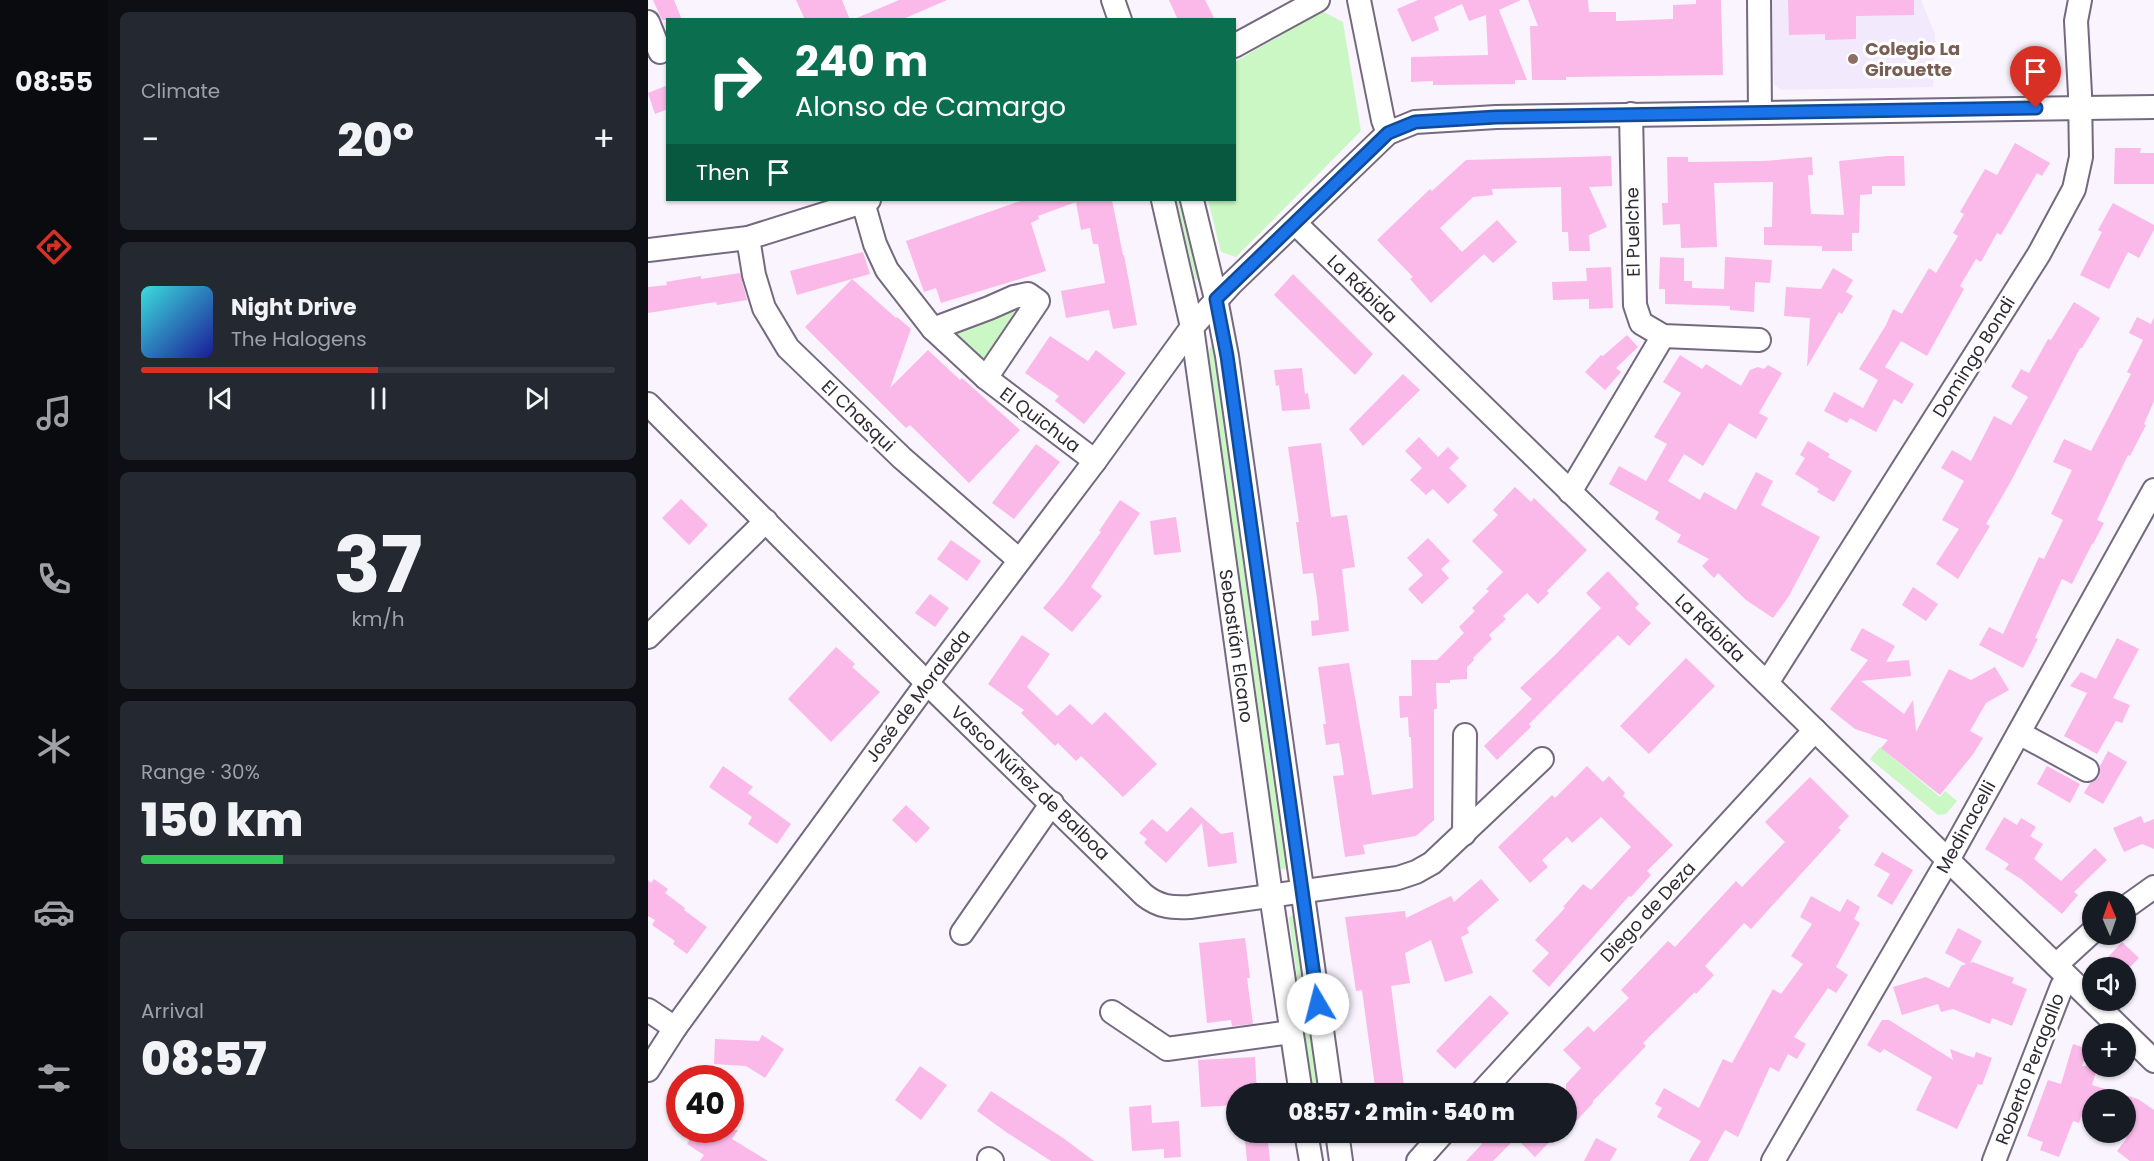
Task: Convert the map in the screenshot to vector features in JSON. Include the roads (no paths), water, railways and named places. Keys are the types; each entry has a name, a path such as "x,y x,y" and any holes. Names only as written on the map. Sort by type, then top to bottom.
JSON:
{"street":[{"path":"1113,0 1119,18"},
{"path":"1236,45 1291,7 1317,0"},
{"path":"1359,0 1383,120 1388,133 1415,122 1444,118 1760,111 2154,107"},
{"path":"1759,0 1760,111"},
{"name":"Domingo Bondi","path":"1767,683 2039,255 2074,189 2081,158 2074,7"},
{"path":"648,22 660,52"},
{"name":"El Puelche","path":"1631,114 1635,305 1641,323 1663,336"},
{"name":"José de Moraleda","path":"648,1070 675,1028 927,683 1095,461 1192,327 1216,299 1388,133"},
{"path":"648,250 748,238 866,201"},
{"name":"El Quichua","path":"866,201 875,244 887,270 933,328 986,378 1095,461"},
{"name":"Sebastián Elcano","path":"1164,201 1192,327 1299,1083"},
{"name":"Sebastián Elcano","path":"1192,201 1227,356 1329,1083"},
{"name":"La Rábida","path":"1295,223 2154,1061"},
{"name":"El Chasqui","path":"748,238 756,283 764,308 788,348 902,458 1019,560"},
{"name":"El Quichua","path":"933,328 1014,297 1028,294 1038,302 986,378"},
{"path":"1570,492 1663,336 1759,340"},
{"name":"Vasco Núñez de Balboa","path":"648,404 927,683 1144,895 1157,904 1173,908 1190,907 1398,878 1416,872 1432,862 1464,834 1542,759"},
{"name":"Medinacelli","path":"1773,1161 1948,860 2154,490"},
{"path":"648,637 766,521"},
{"name":"Diego de Deza","path":"1490,1083 1815,730"},
{"path":"2019,733 2087,770"},
{"path":"1464,834 1465,735"},
{"path":"962,933 1052,803"},
{"path":"2136,900 2154,887"},
{"name":"Roberto Peragallo","path":"1994,1161 2062,986 2062,972 2082,945"},
{"path":"648,1010 675,1028"},
{"path":"1112,1012 1167,1049 1291,1032"},
{"path":"1308,1143 1311,1161"},
{"path":"1339,1143 1341,1161"},
{"path":"1418,1161 1434,1143"}],"place":[{"name":"Colegio La Girouette","path":"1853,59"}]}
